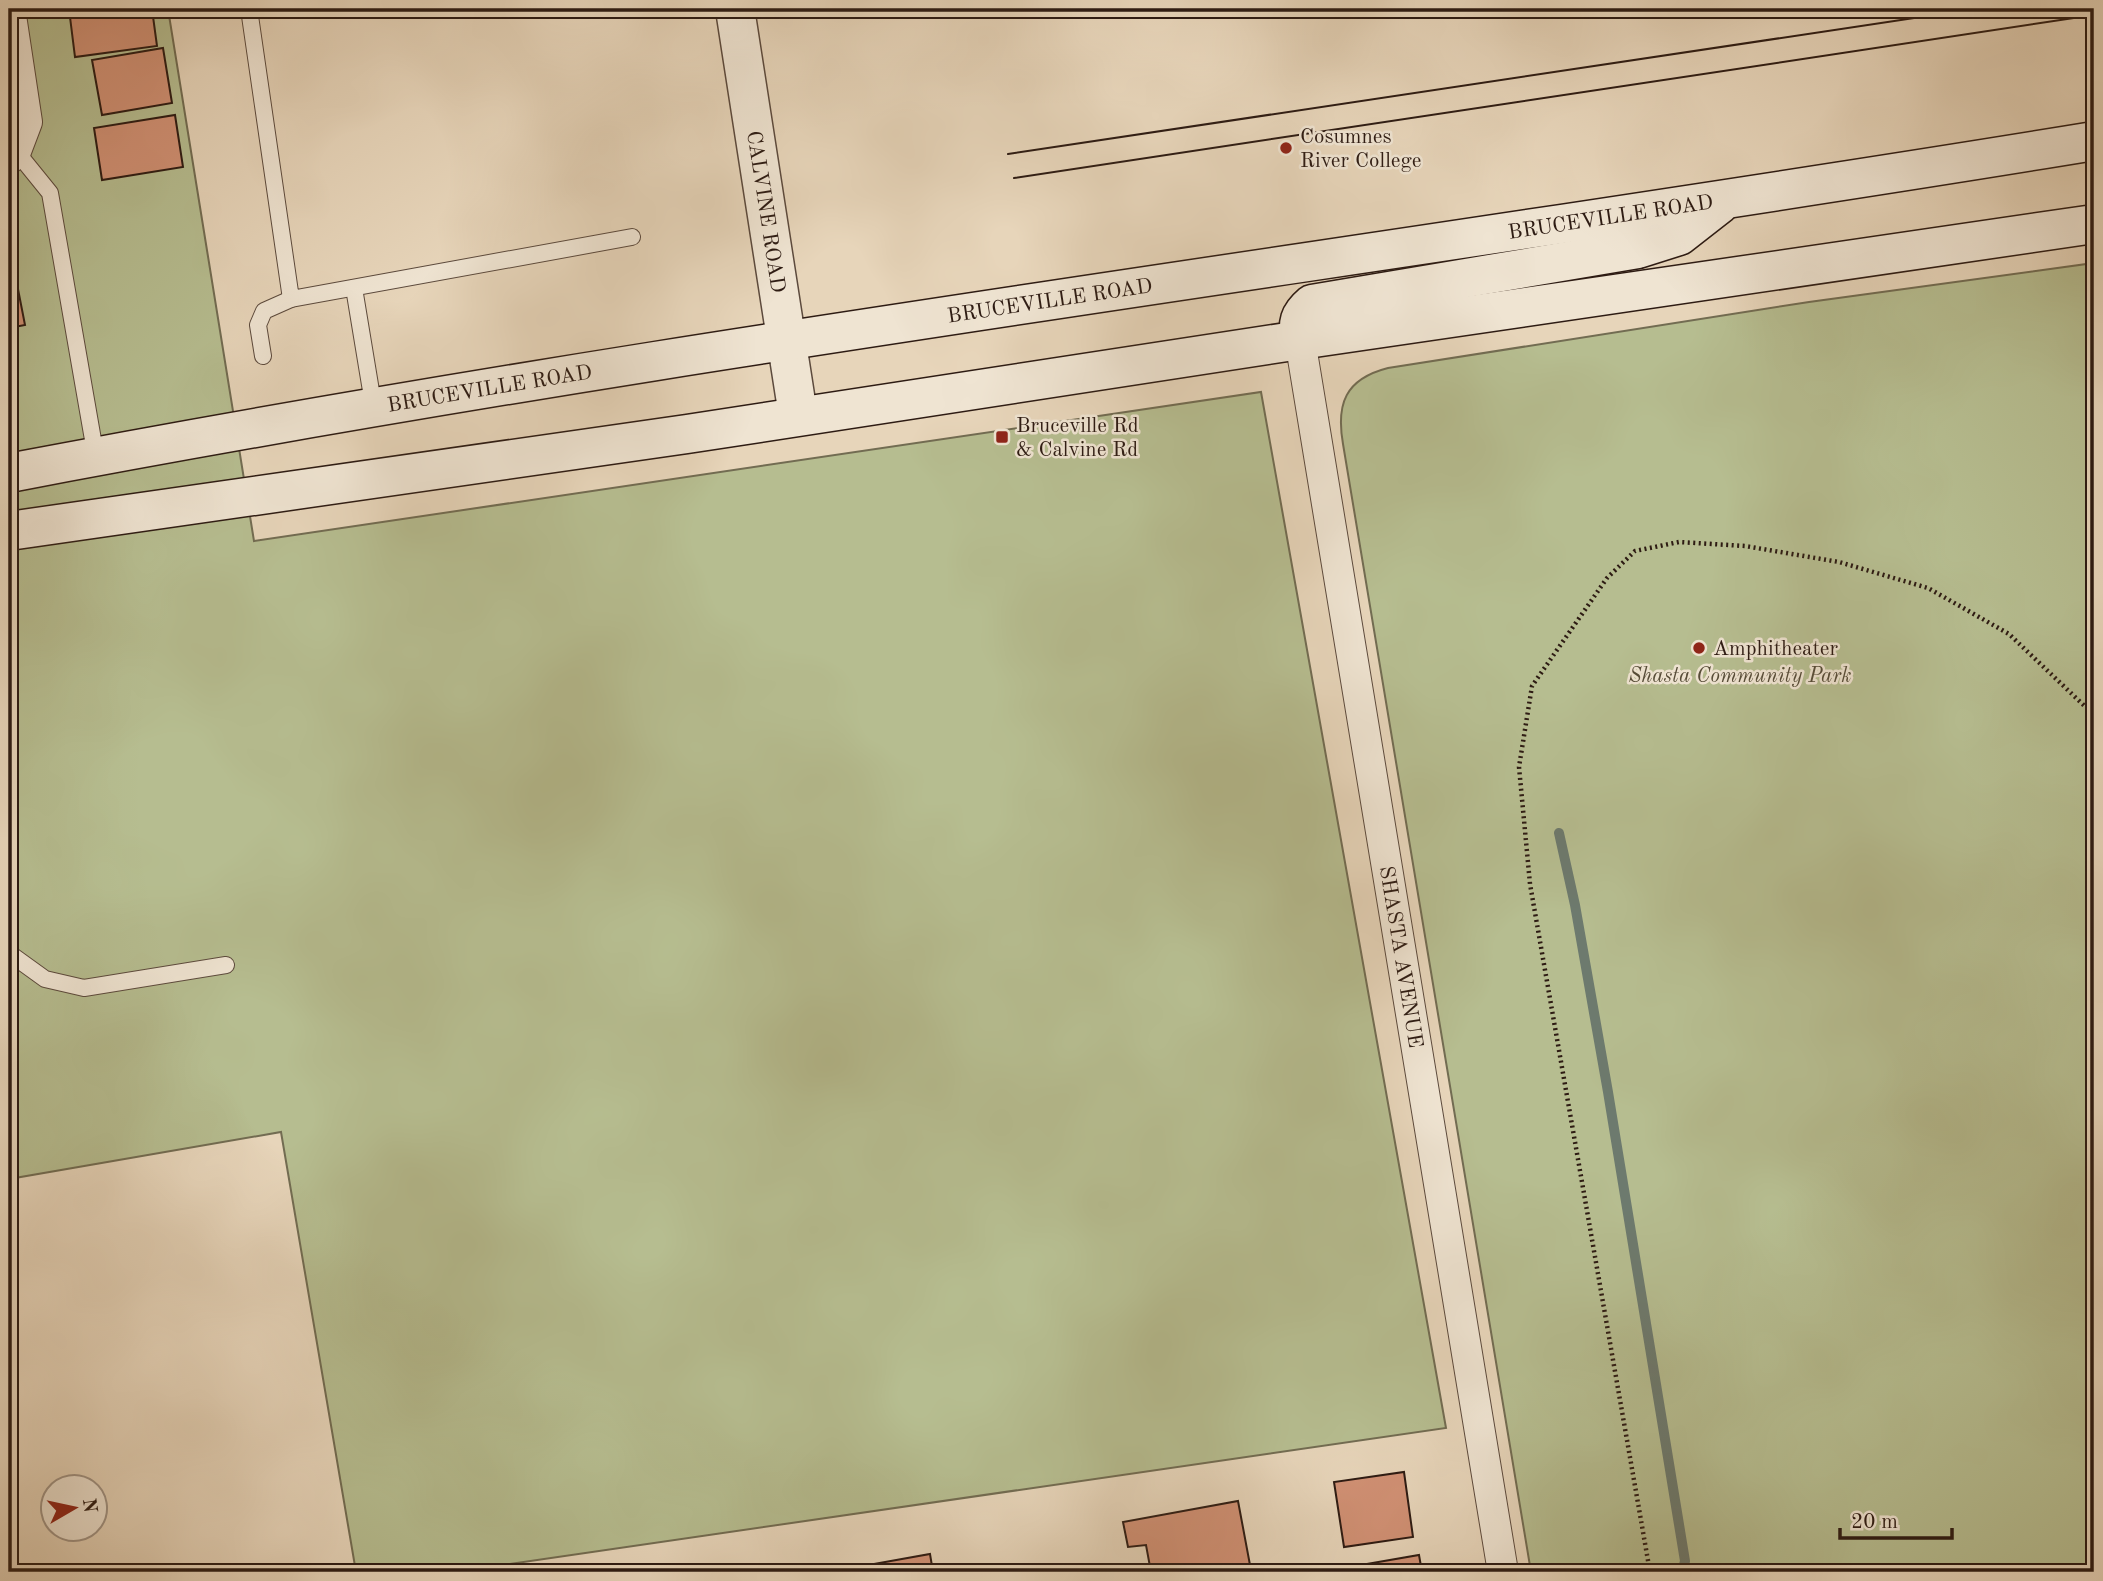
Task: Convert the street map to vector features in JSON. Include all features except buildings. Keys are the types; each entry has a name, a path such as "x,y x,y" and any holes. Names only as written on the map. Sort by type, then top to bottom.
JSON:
{"main road":[{"name":"CALVINE ROAD","path":"735,9 799,415"},
{"name":"BRUCEVILLE ROAD","path":"9,473 786,339 1721,202 2094,141"},
{"path":"1300,340 1297,324 1304,311 1312,304 1638,249 1679,236 1721,202"},
{"path":"9,531 2094,224"}],"street":[{"path":"10,9 27,122 12,155"},
{"name":"SHASTA AVENUE","path":"1300,340 1503,1572"}],"lane":[{"path":"249,9 291,299"},
{"path":"12,155 50,193 96,457"},
{"path":"263,356 258,325 264,311 291,299 632,237"},
{"path":"354,288 374,409"},
{"path":"9,907 9,930"},
{"path":"9,953 45,979 84,988 226,965"}],"path":[{"path":"1650,1572 1530,884 1519,767 1532,686 1607,578 1635,551 1679,542 1745,546 1839,562 1928,588 2009,634 2094,715"}],"green space":[{"path":"9,9 168,9 254,541 1261,392 1446,1428 454,1572 356,1572 281,1132 9,1179"},
{"name":"Shasta Community Park","path":"2094,263 2094,1572 1531,1572 1343,444 1341,417 1347,395 1362,379 1388,368 1809,302"}],"waterway":[{"path":"1559,833 1575,905 1608,1092 1685,1561 1682,1572"}],"tram line":[{"path":"1008,154 1974,9"},
{"path":"1014,178 2094,15"}],"place":[{"name":"Cosumnes River College","path":"1286,148"},
{"name":"Bruceville Rd & Calvine Rd","path":"1002,437"},
{"name":"Amphitheater","path":"1699,648"}]}
